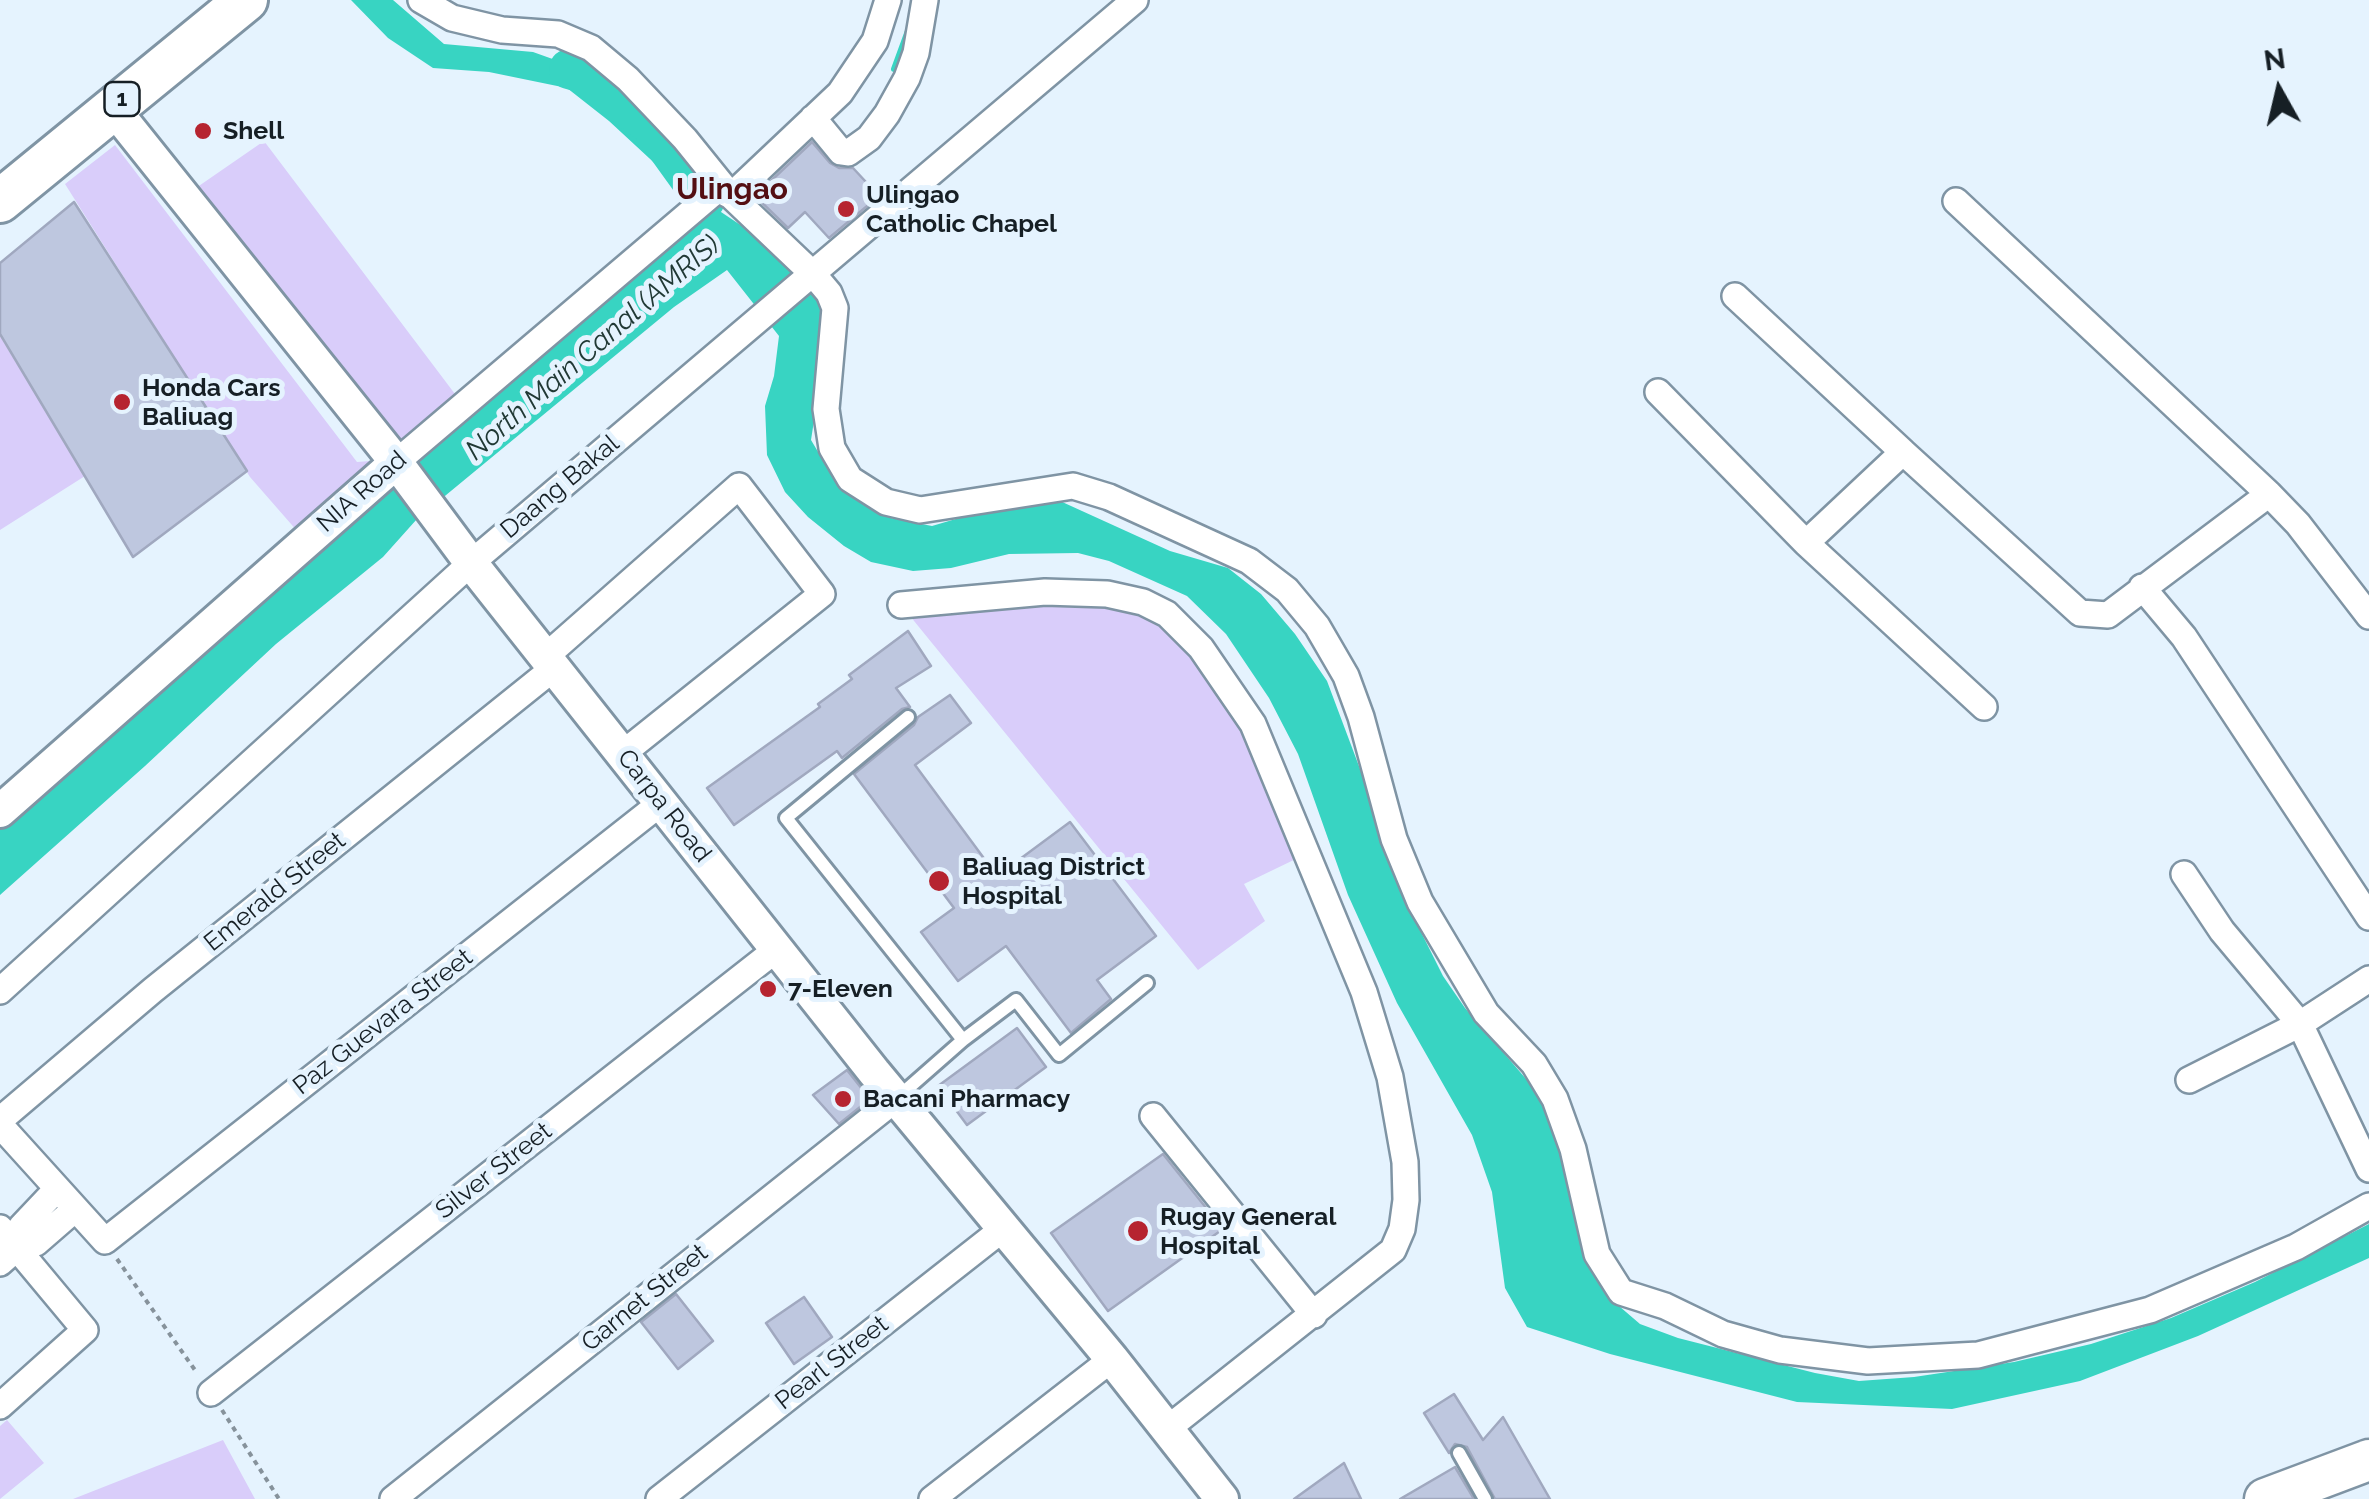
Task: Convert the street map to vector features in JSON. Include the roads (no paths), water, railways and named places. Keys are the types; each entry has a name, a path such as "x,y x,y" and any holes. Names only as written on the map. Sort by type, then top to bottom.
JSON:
{"highway":[{"name":"1","path":"0,202 246,0"}],"main road":[{"path":"2265,1499 2366,1470"}],"street":[{"path":"421,0 452,18 502,30 558,34 590,48 628,79 686,139 717,197 807,279 829,292 836,308 826,409 832,448 850,479 886,502 920,510 1073,486 1109,497 1249,561 1287,590 1317,626 1346,676 1362,717 1394,839 1420,902 1486,1013 1534,1064 1555,1099 1573,1149 1597,1254 1621,1292 1665,1306 1722,1334 1780,1350 1868,1361 1978,1355 2150,1310 2296,1247 2369,1206"},
{"name":"NIA Road","path":"0,811 400,466 813,118 840,93 875,40 888,0"},
{"path":"813,118 842,152 848,153 869,138 907,78 916,53 925,0"},
{"name":"Daang Bakal","path":"0,991 471,563 1135,0"},
{"name":"Carpa Road","path":"112,107 400,466 471,563 776,948 1112,1359 1213,1496"},
{"path":"1956,201 2270,494 2369,616"},
{"path":"1735,296 2080,613 2108,616 2270,494"},
{"path":"1658,392 1806,544 1984,707"},
{"path":"1806,544 1903,452"},
{"name":"Emerald Street","path":"0,1122 153,990 550,662 739,486 822,594 622,754"},
{"path":"2142,587 2184,638 2369,917"},
{"path":"901,604 1045,592 1107,594 1143,602 1167,614 1201,648 1253,724 1364,992 1390,1077 1404,1162 1406,1200 1402,1229 1393,1250 1167,1429"},
{"name":"Paz Guevara Street","path":"74,1210 104,1241 661,803"},
{"path":"2184,874 2222,931 2300,1024 2369,1169"},
{"name":"Silver Street","path":"211,1393 776,948"},
{"path":"2189,1080 2300,1024 2369,979"},
{"name":"Garnet Street","path":"393,1499 897,1098"},
{"path":"1153,1116 1314,1315"},
{"path":"0,1122 74,1210 36,1243 9,1255"},
{"path":"9,1255 21,1227 56,1190"},
{"path":"0,1228 9,1255 85,1330 0,1406"},
{"name":"Pearl Street","path":"659,1499 1004,1228"},
{"path":"932,1499 1112,1359"}],"lane":[{"path":"908,717 786,818 963,1040"},
{"path":"897,1098 1016,1000 1059,1055 1146,982"},
{"path":"1459,1452 1485,1499"}],"water":[{"name":"North Main Canal (AMRIS)","path":"351,0 393,0 444,44 533,52 589,72 682,165 712,206 742,226 797,274 817,300 825,319 825,349 811,440 836,482 891,518 932,526 976,513 1060,501 1170,551 1228,568 1261,594 1327,681 1422,934 1443,976 1546,1108 1564,1159 1586,1263 1619,1306 1640,1324 1678,1338 1815,1373 1859,1381 1914,1377 2014,1362 2091,1344 2171,1318 2255,1282 2369,1224 2369,1258 2198,1336 2080,1381 1952,1409 1797,1402 1610,1354 1527,1327 1505,1288 1492,1192 1472,1135 1397,1003 1348,895 1298,754 1269,698 1226,634 1187,596 1109,561 1078,553 1009,554 951,568 913,571 871,562 844,546 785,492 767,455 765,406 779,336 727,270 674,307 417,519 383,557 276,644 0,895 0,828 701,215 689,195 567,88 489,72 433,68 388,38"}],"waterway":[{"path":"894,69 909,28"},
{"path":"569,69 583,73 651,125 705,200"}],"place":[{"name":"Shell","path":"203,131"},
{"name":"Ulingao Catholic Chapel","path":"846,209"},
{"name":"Honda Cars Baliuag","path":"122,402"},
{"name":"Baliuag District Hospital","path":"939,881"},
{"name":"7-Eleven","path":"768,989"},
{"name":"Bacani Pharmacy","path":"843,1099"},
{"name":"Rugay General Hospital","path":"1138,1231"}],"district":[{"name":"Ulingao","path":"732,190"}]}
